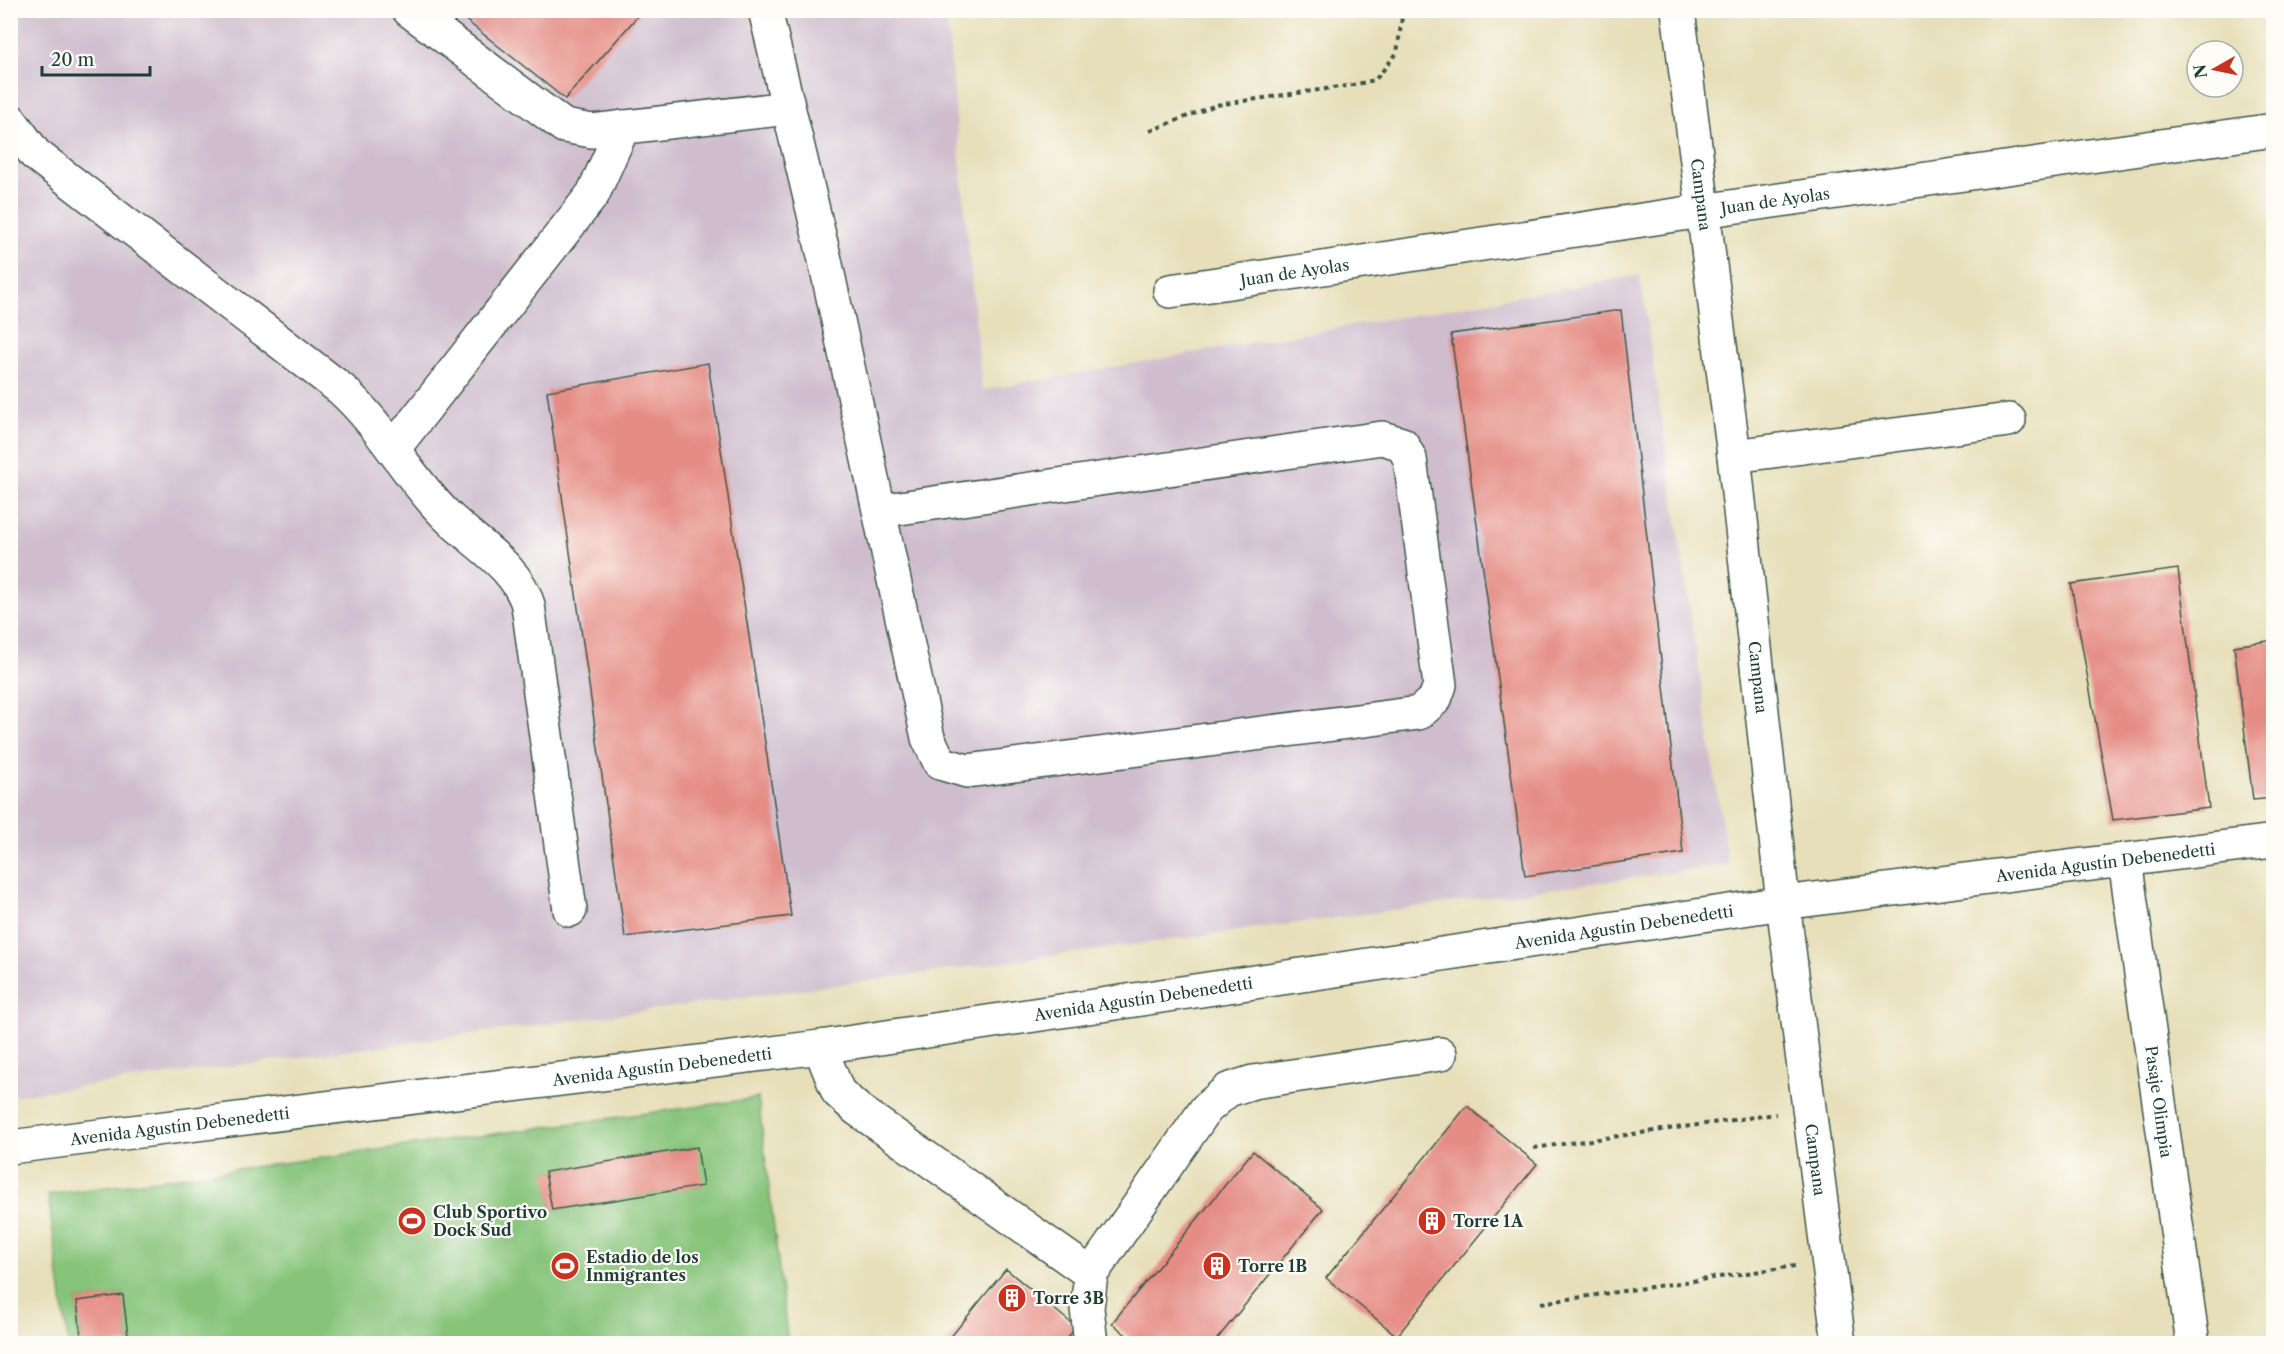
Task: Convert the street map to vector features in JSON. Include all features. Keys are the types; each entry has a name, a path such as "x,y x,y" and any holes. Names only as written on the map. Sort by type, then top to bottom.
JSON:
{"street":[{"path":"409,10 564,126 592,131 788,108"},
{"path":"765,10 825,260 879,511 928,738 940,763 966,771 1419,713 1435,699 1440,686 1410,459 1402,444 1382,438 879,511"},
{"name":"Campana","path":"1678,10 1734,456 1783,903 1839,1344"},
{"path":"10,120 35,154 341,389 363,409 446,514 511,574 524,591 528,605 570,910"},
{"path":"394,448 593,194 623,127"},
{"name":"Juan de Ayolas","path":"1170,291 1702,211 2274,130"},
{"path":"1734,456 2009,420"},
{"name":"Avenida Agustín Debenedetti","path":"10,1147 820,1047 1783,903 2274,841"},
{"name":"Pasaje Olimpia","path":"2125,860 2193,1344"},
{"path":"820,1047 838,1092 857,1109 1091,1274"},
{"path":"1091,1344 1087,1308 1091,1274 1206,1109 1227,1090 1253,1082 1440,1054"}],"path":[{"path":"1150,131 1216,105 1376,80 1397,53 1403,10"},
{"path":"1534,1148 1809,1109"},
{"path":"1541,1303 1829,1262"}],"shaded area":[{"path":"10,11 946,11 982,390 1640,275 1728,865 11,1096"}],"green space":[{"name":"Club Sportivo Dock Sud","path":"758,1098 788,1343 129,1343 122,1295 77,1301 82,1343 68,1343 48,1195","holes":["696,1147 702,1186 552,1210 546,1172"]}],"building":[{"path":"453,10 643,10 565,99"},
{"path":"1621,310 1683,853 1525,876 1451,334"},
{"path":"708,363 791,916 625,937 547,391"},
{"path":"2178,569 2209,808 2113,820 2071,584"},
{"path":"2274,640 2274,798 2253,800 2234,646"},
{"name":"Torre 1A","path":"1467,1106 1537,1164 1397,1336 1326,1278"},
{"path":"697,1147 703,1186 552,1210 545,1172"},
{"name":"Torre 1B","path":"1253,1151 1323,1209 1213,1344 1137,1344 1112,1323"},
{"name":"Torre 3B","path":"1006,1269 1076,1327 1063,1344 945,1344"},
{"path":"123,1295 129,1344 82,1344 77,1301"}],"place":[{"name":"Club Sportivo Dock Sud","path":"412,1221"},
{"name":"Torre 1A","path":"1432,1221"},
{"name":"Estadio de los Inmigrantes","path":"565,1266"},
{"name":"Torre 1B","path":"1217,1266"},
{"name":"Torre 3B","path":"1012,1298"}]}
